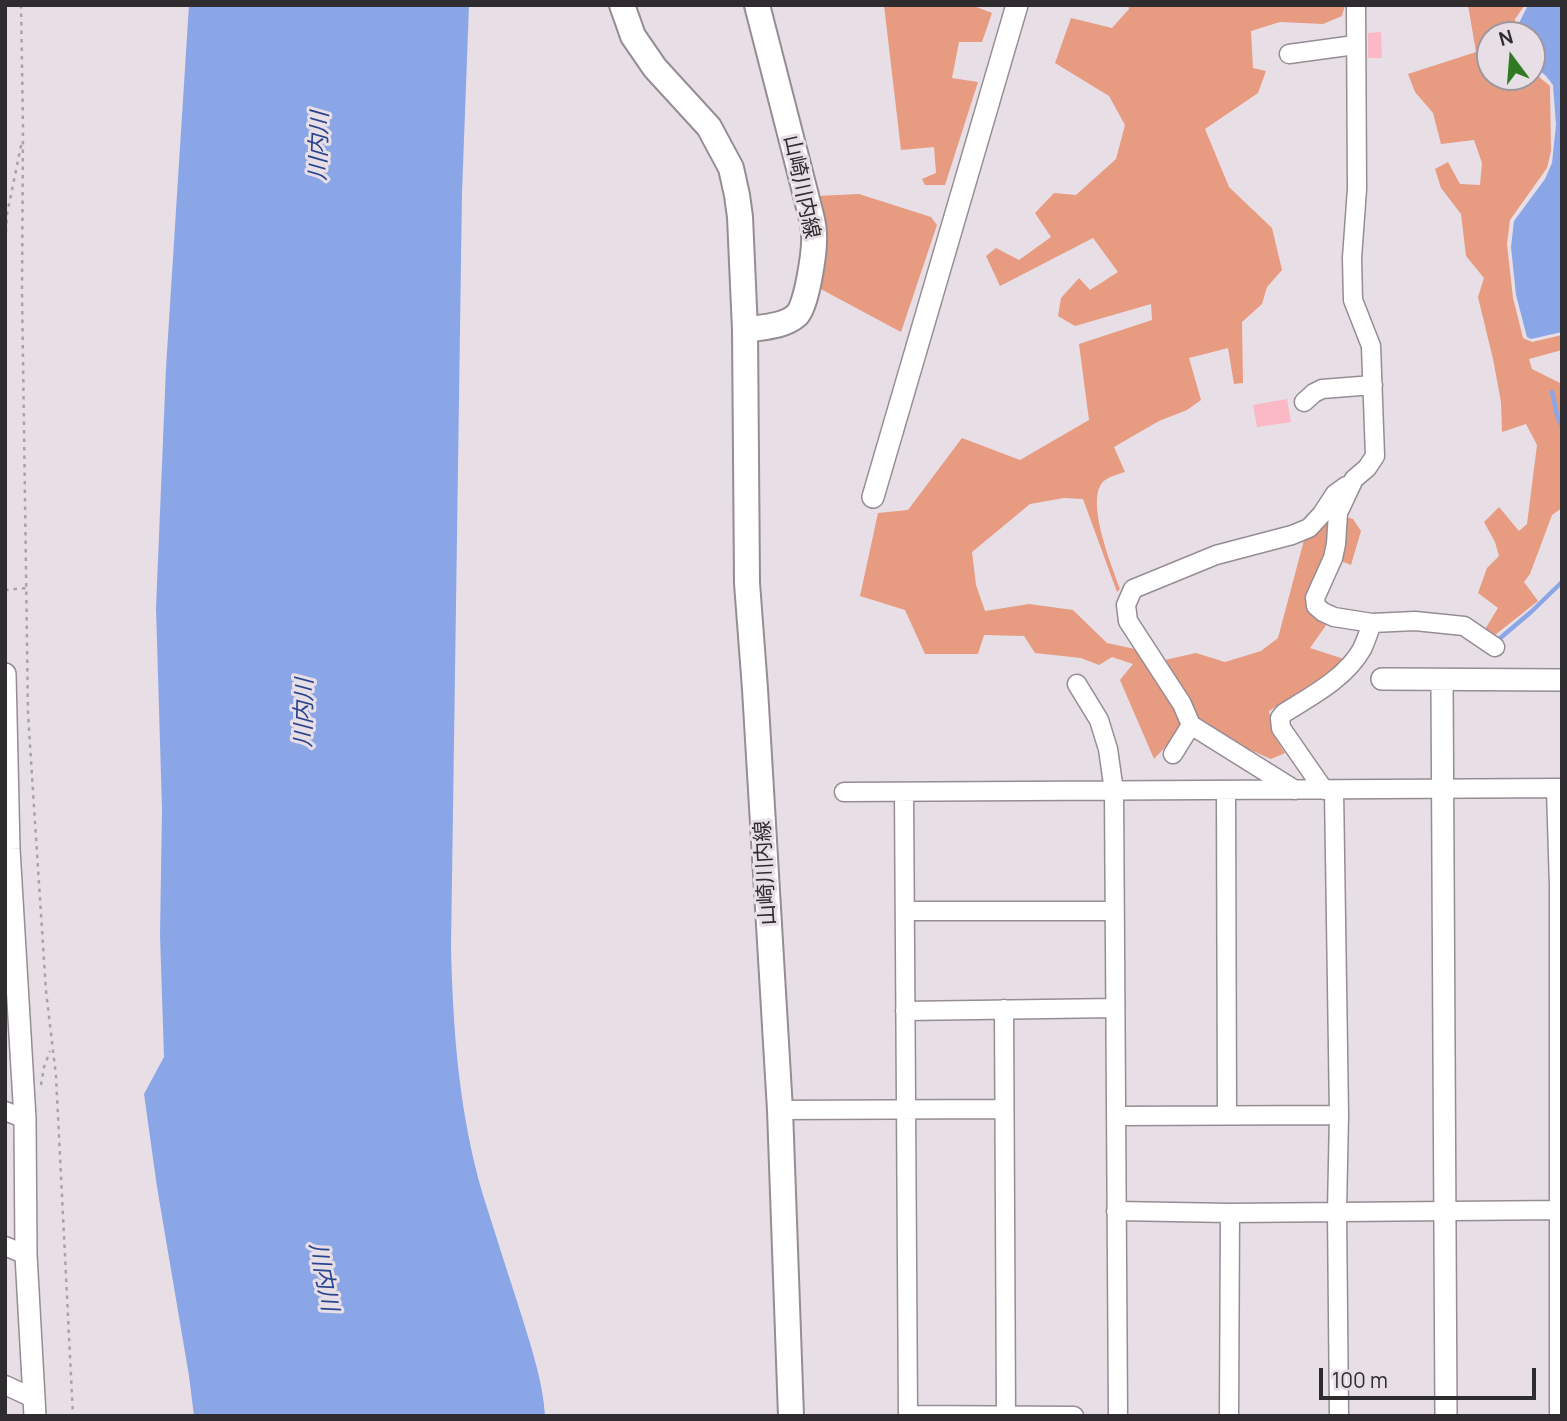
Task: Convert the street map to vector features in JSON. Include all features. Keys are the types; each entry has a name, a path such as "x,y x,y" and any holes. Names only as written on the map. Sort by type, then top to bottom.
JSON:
{"main road":[{"name":"山崎川内線","path":"622,5 633,36 655,68 709,127 731,168 740,217 747,583 780,1110 791,1416"},
{"name":"山崎川内線","path":"744,330 778,324 795,316 802,307 814,250 812,219 757,5"}],"street":[{"path":"873,496 1017,5"},
{"path":"1295,790 1191,725 1182,704 1128,621 1126,605 1133,589 1216,555 1309,528 1335,494 1367,468 1375,456 1370,346 1353,299 1352,258 1357,189 1356,5"},
{"path":"1289,54 1355,45"},
{"path":"1304,402 1322,389 1373,386"},
{"path":"1354,479 1338,513 1333,558 1315,598 1316,606 1334,617 1372,623 1415,621 1464,626 1495,647"},
{"path":"1339,1416 1339,1115 1329,790 1281,728 1280,718 1330,684 1349,666 1362,650 1372,623"},
{"path":"5,674 15,1115 35,1407"},
{"path":"1382,679 1562,680"},
{"path":"1441,680 1446,1416"},
{"path":"1077,684 1098,720 1108,749 1114,791 1118,1416"},
{"path":"1173,754 1191,725"},
{"path":"845,792 1559,788 1559,1416"},
{"path":"1226,790 1227,1115"},
{"path":"904,792 908,1415 1074,1416"},
{"path":"905,911 1114,911"},
{"path":"905,1011 1115,1008"},
{"path":"1004,1009 1006,1415"},
{"path":"780,1110 1004,1109"},
{"path":"1116,1116 1339,1115"},
{"path":"1116,1211 1230,1213 1560,1210"},
{"path":"1229,1416 1230,1213"},
{"path":"5,1246 26,1255"},
{"path":"5,1385 35,1407"}],"path":[{"path":"20,5 30,750 46,991 56,1076 73,1416"},
{"path":"5,249 7,215 23,134"},
{"path":"5,590 26,588"}],"shaded area":[{"path":"884,5 971,5 992,13 982,42 959,42 952,78 978,82 945,185 925,185 922,179 936,173 934,147 901,150"},
{"path":"1128,5 1345,5 1342,16 1323,24 1280,22 1251,31 1253,68 1266,71 1258,93 1205,129 1229,187 1272,228 1282,270 1267,287 1262,304 1242,322 1243,383 1234,384 1228,348 1189,358 1201,400 1187,410 1159,421 1114,447 1125,472 1105,480 1099,489 1097,501 1101,532 1120,589 1117,592 1083,499 1064,498 1030,504 972,552 976,585 985,611 1029,604 1073,610 1107,643 1135,649 1148,667 1196,653 1225,662 1261,651 1278,638 1304,540 1324,524 1345,517 1353,519 1361,531 1351,565 1329,556 1308,601 1312,614 1327,624 1310,648 1347,660 1335,671 1269,711 1272,733 1285,753 1271,759 1239,745 1195,715 1154,759 1120,680 1133,664 1112,657 1099,665 1081,658 1035,653 1024,636 984,635 978,654 925,654 905,610 860,596 878,513 908,510 962,438 1020,460 1089,420 1079,344 1152,320 1151,304 1075,326 1058,316 1061,298 1079,278 1090,290 1118,272 1093,238 1000,286 986,256 996,248 1019,260 1051,237 1035,213 1054,193 1076,195 1116,159 1125,125 1109,96 1055,63 1071,18 1112,28 1129,9"},
{"path":"1468,5 1525,5 1515,21 1476,21 1476,52"},
{"path":"1476,52 1476,91 1546,91 1546,83 1550,86 1551,151 1547,168 1510,220 1507,244 1513,298 1523,338 1532,342 1562,335 1562,350 1529,359 1532,369 1562,384 1562,508 1552,515 1530,574 1524,582 1538,601 1495,635 1484,631 1498,608 1478,593 1487,568 1499,556 1484,522 1499,507 1519,531 1527,524 1537,445 1526,424 1502,432 1501,402 1478,297 1484,278 1466,256 1461,214 1441,188 1435,169 1448,162 1460,184 1480,185 1482,163 1474,140 1441,144 1433,113 1415,92 1408,74"},
{"path":"859,194 931,217 937,225 901,332 817,287 817,196"}],"water":[{"name":"川内川","path":"189,5 469,5 462,193 451,947 453,1010 468,1134 483,1195 533,1354 545,1416 194,1416 144,1094 164,1057 160,935 162,809 156,608 166,368"},
{"path":"1528,5 1562,5 1562,332 1531,339 1527,337 1516,295 1511,247 1514,221 1545,179 1552,163 1556,125 1553,85 1546,76 1546,21 1520,21"}],"building":[{"path":"1381,32 1382,58 1368,58 1368,33"},
{"path":"1287,399 1291,422 1257,427 1253,405"}],"waterway":[{"path":"1552,392 1562,427"},
{"path":"1498,640 1562,582"}]}
